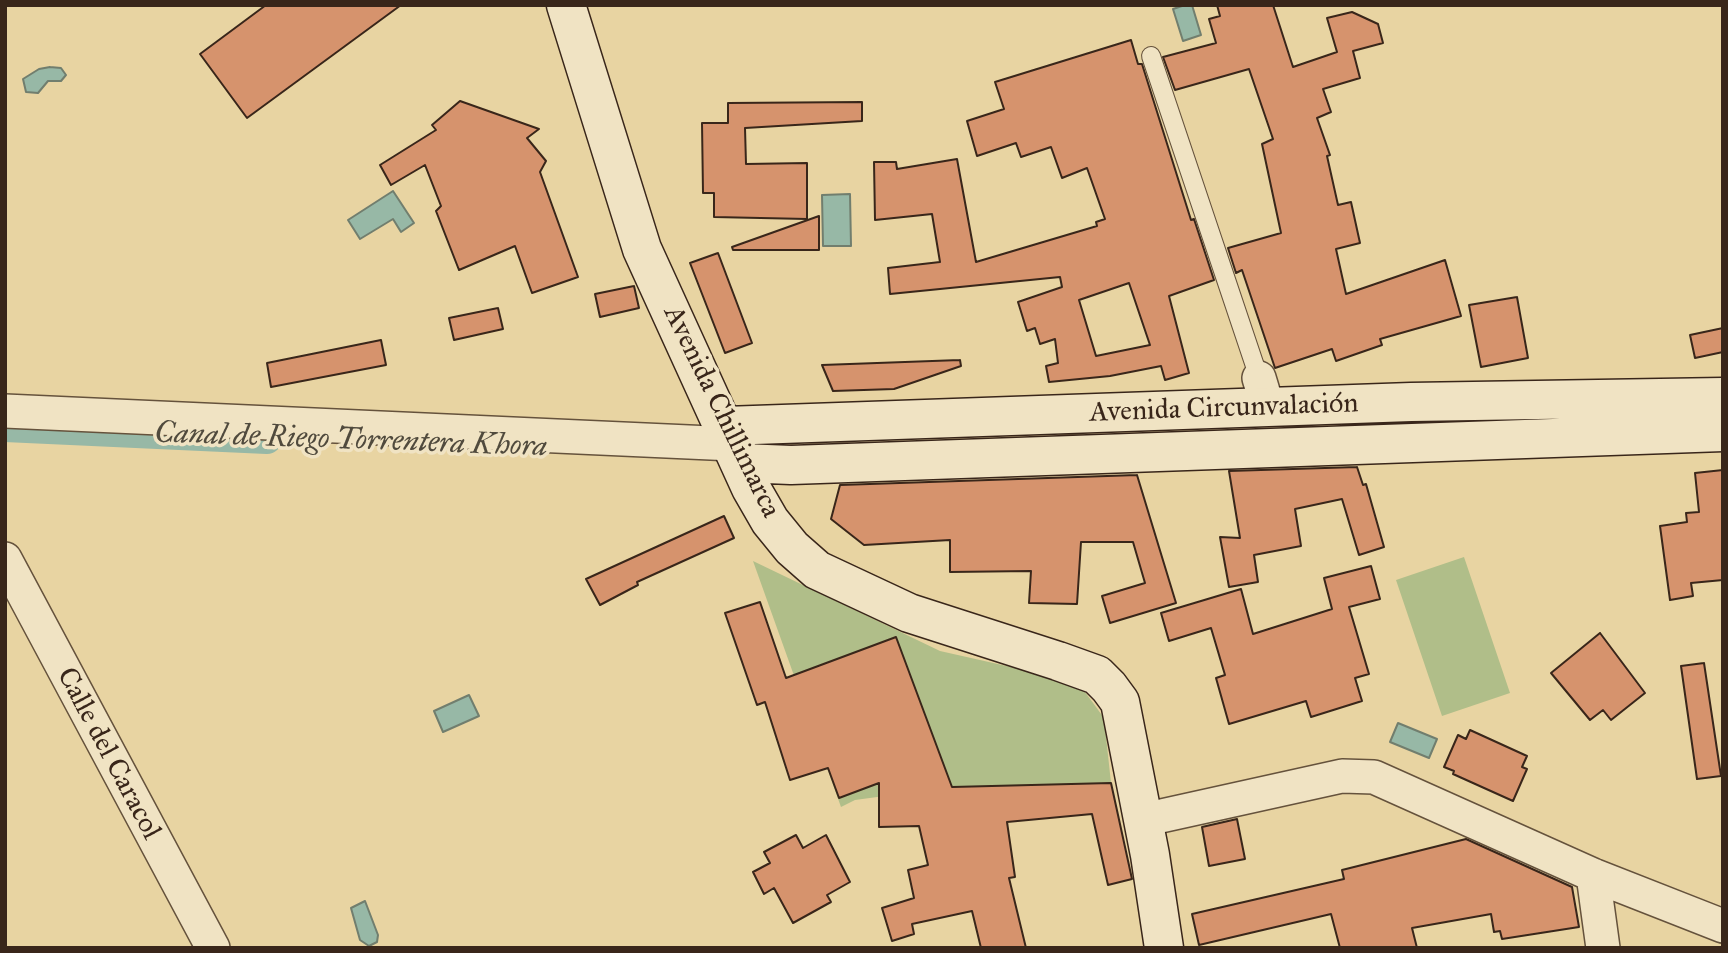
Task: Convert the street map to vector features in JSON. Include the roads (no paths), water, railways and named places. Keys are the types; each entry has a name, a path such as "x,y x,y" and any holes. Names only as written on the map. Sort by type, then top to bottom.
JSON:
{"main road":[{"name":"Avenida Chillimarca","path":"566,5 642,249 751,488 770,521 792,548 817,570 909,613 1097,675 1120,702 1164,948"},
{"name":"Avenida Circunvalación","path":"733,444 1264,393 1425,402 1723,397"},
{"name":"Avenida Circunvalación","path":"733,444 805,465 1723,432"}],"street":[{"name":"Avenida Circunvalación","path":"5,411 733,444"},
{"name":"Calle del Caracol","path":"5,559 213,948"},
{"path":"1143,820 1360,775 1374,777 1720,932"},
{"path":"1593,875 1603,948"}],"lane":[{"path":"1151,56 1264,393"}],"waterway":[{"name":"Canal de Riego Torrentera Khora","path":"5,427 267,439"}]}
